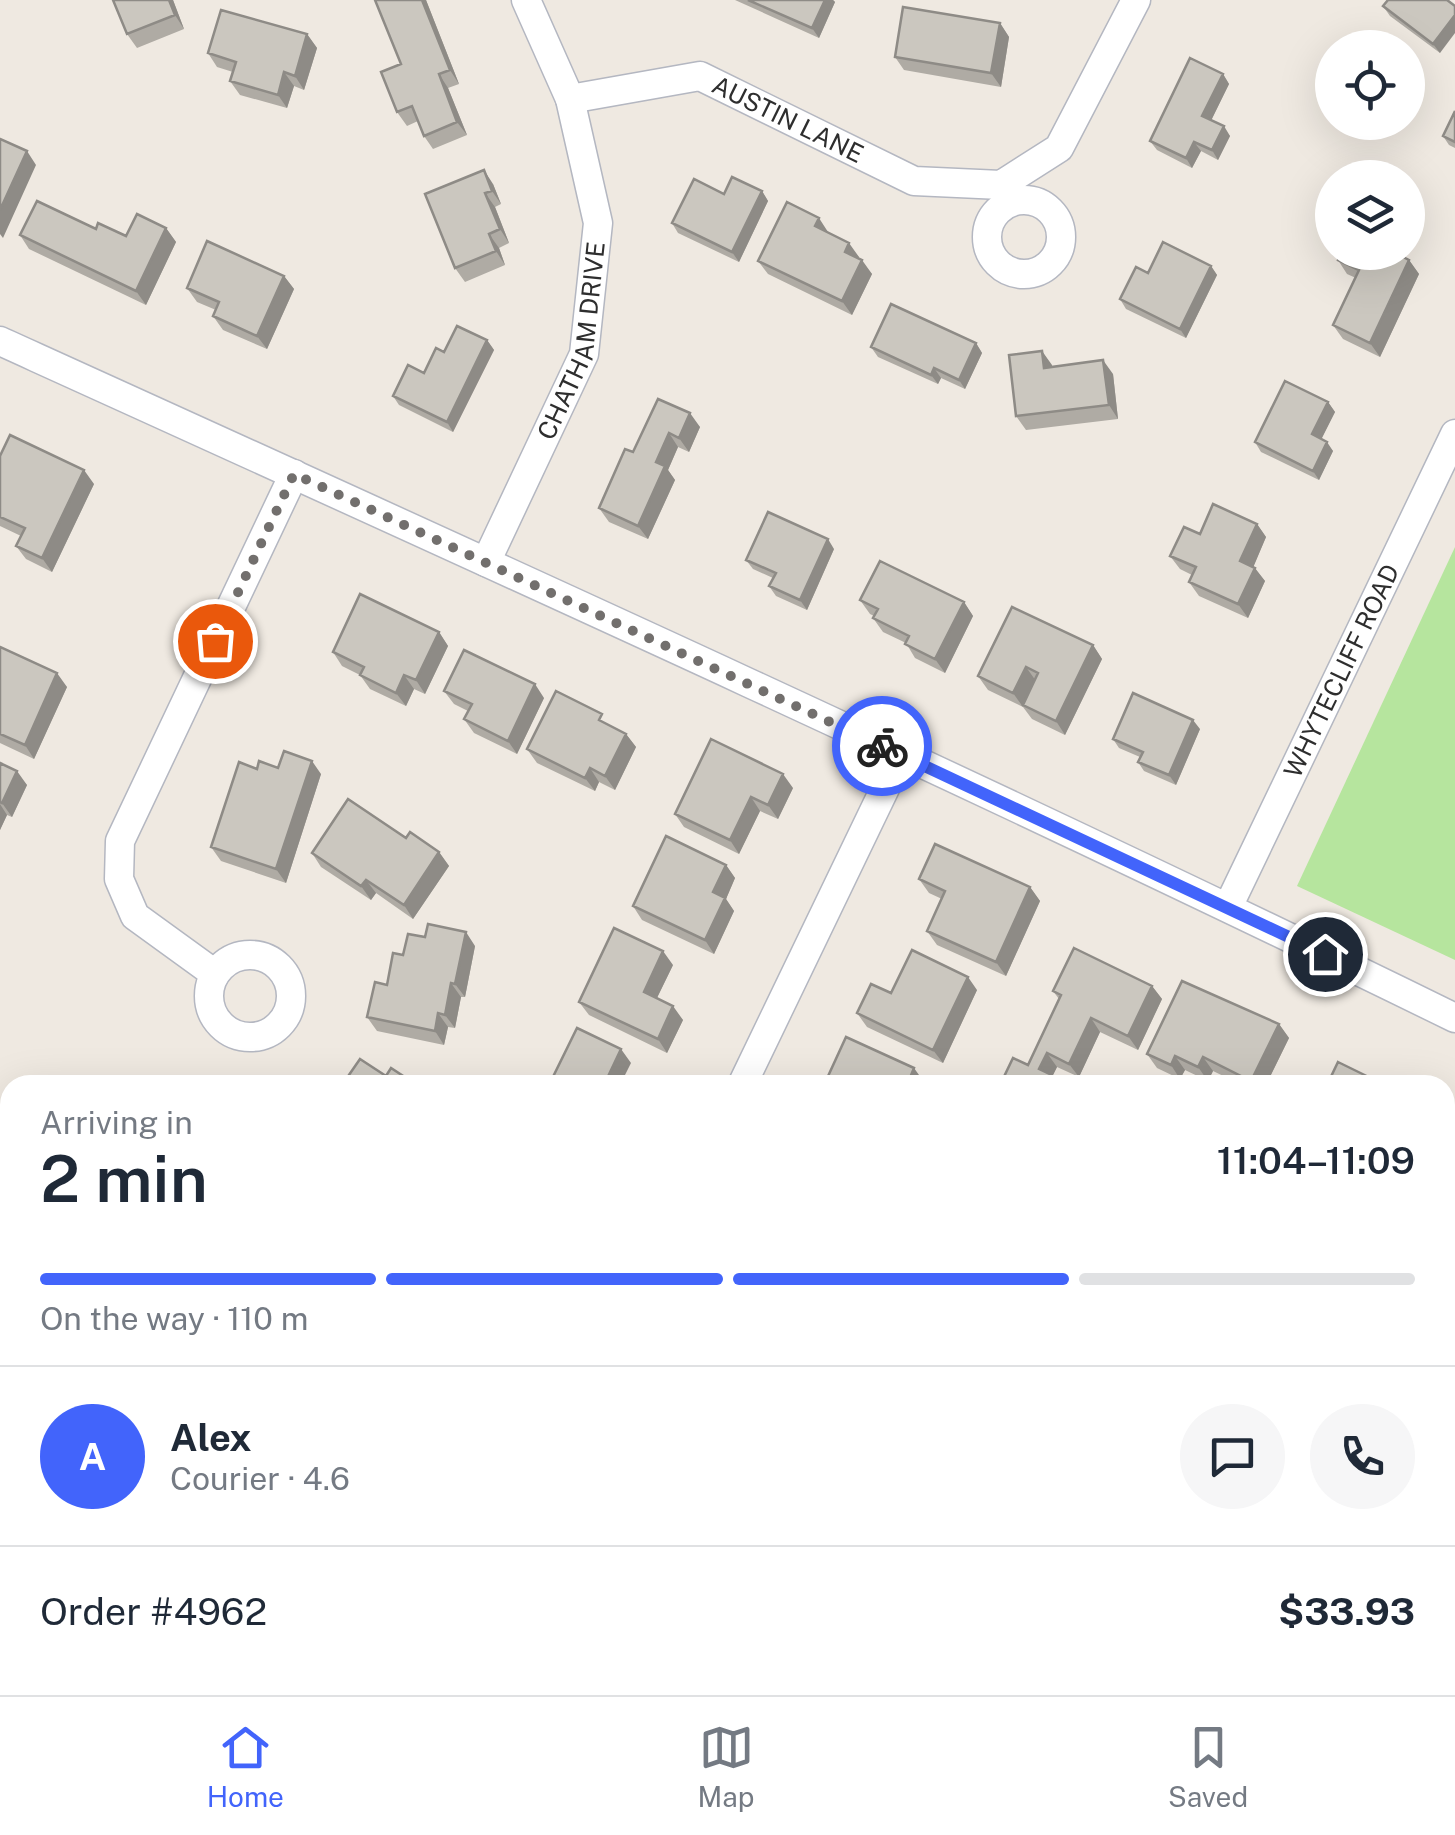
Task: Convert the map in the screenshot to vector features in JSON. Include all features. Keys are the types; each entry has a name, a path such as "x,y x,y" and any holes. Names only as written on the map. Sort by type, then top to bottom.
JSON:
{"street":[{"name":"CHATHAM DRIVE","path":"486,562 584,354 598,223 570,98 526,0"},
{"name":"AUSTIN LANE","path":"570,98 700,76 914,180 1005,194 1060,148 1136,0"},
{"path":"0,341 1228,907 1455,1018"},
{"name":"WHYTECLIFF ROAD","path":"1228,907 1455,434"},
{"path":"215,974 135,916 119,879 120,841 294,474"},
{"path":"747,1075 901,755"}],"green space":[{"path":"1455,547 1455,960 1297,886"}],"building":[{"path":"113,0 169,0 175,15 127,34"},
{"path":"375,0 422,0 450,70 439,74 457,122 424,136 412,106 397,112 381,72 401,64"},
{"path":"748,0 825,0 812,28"},
{"path":"1388,0 1447,0 1455,6 1455,15 1433,44 1425,38 1425,30 1415,30 1383,6"},
{"path":"903,7 1000,23 991,73 895,57"},
{"path":"221,10 307,34 295,76 284,72 278,95 230,81 236,62 208,53"},
{"path":"1190,58 1223,74 1202,116 1224,126 1212,150 1194,142 1186,158 1150,141"},
{"path":"1455,111 1455,142 1443,136"},
{"path":"0,139 27,151 0,210"},
{"path":"484,170 492,191 485,193 500,229 489,234 496,251 455,268 425,194"},
{"path":"732,177 762,191 732,252 672,223 694,179 724,194"},
{"path":"37,201 96,229 98,223 126,236 137,214 166,228 136,291 20,235"},
{"path":"787,202 819,218 815,226 849,243 845,252 862,260 842,301 758,261"},
{"path":"207,241 284,276 257,336 213,316 219,302 187,288"},
{"path":"1163,242 1211,266 1180,329 1120,299 1136,267 1148,273"},
{"path":"1359,270 1404,270 1370,343 1333,325"},
{"path":"891,304 976,343 959,380 934,368 931,375 871,347"},
{"path":"457,326 487,340 447,422 393,396 408,365 424,373 436,348 444,352"},
{"path":"1042,351 1044,368 1103,360 1109,405 1016,416 1009,355"},
{"path":"1285,381 1328,402 1312,434 1327,442 1313,471 1255,442"},
{"path":"658,399 690,413 679,438 669,433 656,462 665,466 638,526 599,508 625,449 633,452"},
{"path":"10,435 84,470 42,558 16,546 25,528 0,517 0,456"},
{"path":"1213,504 1257,524 1240,561 1255,568 1238,604 1189,582 1196,567 1170,556 1184,527 1200,534"},
{"path":"768,512 828,539 800,600 769,586 776,573 746,560"},
{"path":"880,561 964,602 935,659 905,644 909,636 873,618 878,609 860,600"},
{"path":"360,594 439,632 416,680 404,675 396,693 360,675 364,667 333,652"},
{"path":"1012,607 1093,645 1056,721 1023,705 1038,673 1026,667 1013,693 978,676"},
{"path":"0,647 57,673 25,745 0,734"},
{"path":"464,650 535,684 508,741 464,719 472,704 444,691"},
{"path":"556,691 602,714 599,720 626,734 605,776 590,768 585,778 527,749"},
{"path":"1133,693 1193,720 1169,775 1138,762 1143,752 1113,739"},
{"path":"711,739 783,774 768,805 751,797 730,840 675,814"},
{"path":"284,751 312,761 276,869 211,847 239,762 257,769 259,761 278,768"},
{"path":"0,763 17,771 2,803 0,802"},
{"path":"348,799 406,838 410,832 439,852 404,905 366,880 361,886 312,853"},
{"path":"666,836 726,865 713,892 725,898 705,940 633,906"},
{"path":"935,844 1030,887 996,962 927,931 945,891 919,879"},
{"path":"428,924 466,932 455,984 451,983 445,1015 438,1013 435,1031 367,1017 375,982 387,985 393,953 403,955 408,934 425,937"},
{"path":"614,928 663,951 644,992 673,1006 658,1039 579,1002"},
{"path":"1074,948 1152,986 1128,1036 1091,1018 1069,1064 1047,1053 1039,1069 1050,1075 1005,1075 1013,1058 1028,1065 1061,995 1053,991"},
{"path":"912,950 968,977 933,1050 857,1013 871,984 891,993"},
{"path":"1182,981 1279,1024 1254,1075 1239,1075 1203,1057 1198,1067 1175,1056 1171,1065 1147,1054"},
{"path":"577,1028 621,1049 609,1075 554,1075"},
{"path":"846,1037 914,1068 911,1075 829,1075"},
{"path":"360,1059 384,1075 349,1075"},
{"path":"1338,1062 1365,1075 1332,1075"}],"way so far":[{"path":"215,641 294,474 882,746"}],"route":[{"path":"882,746 1325,954"}]}
